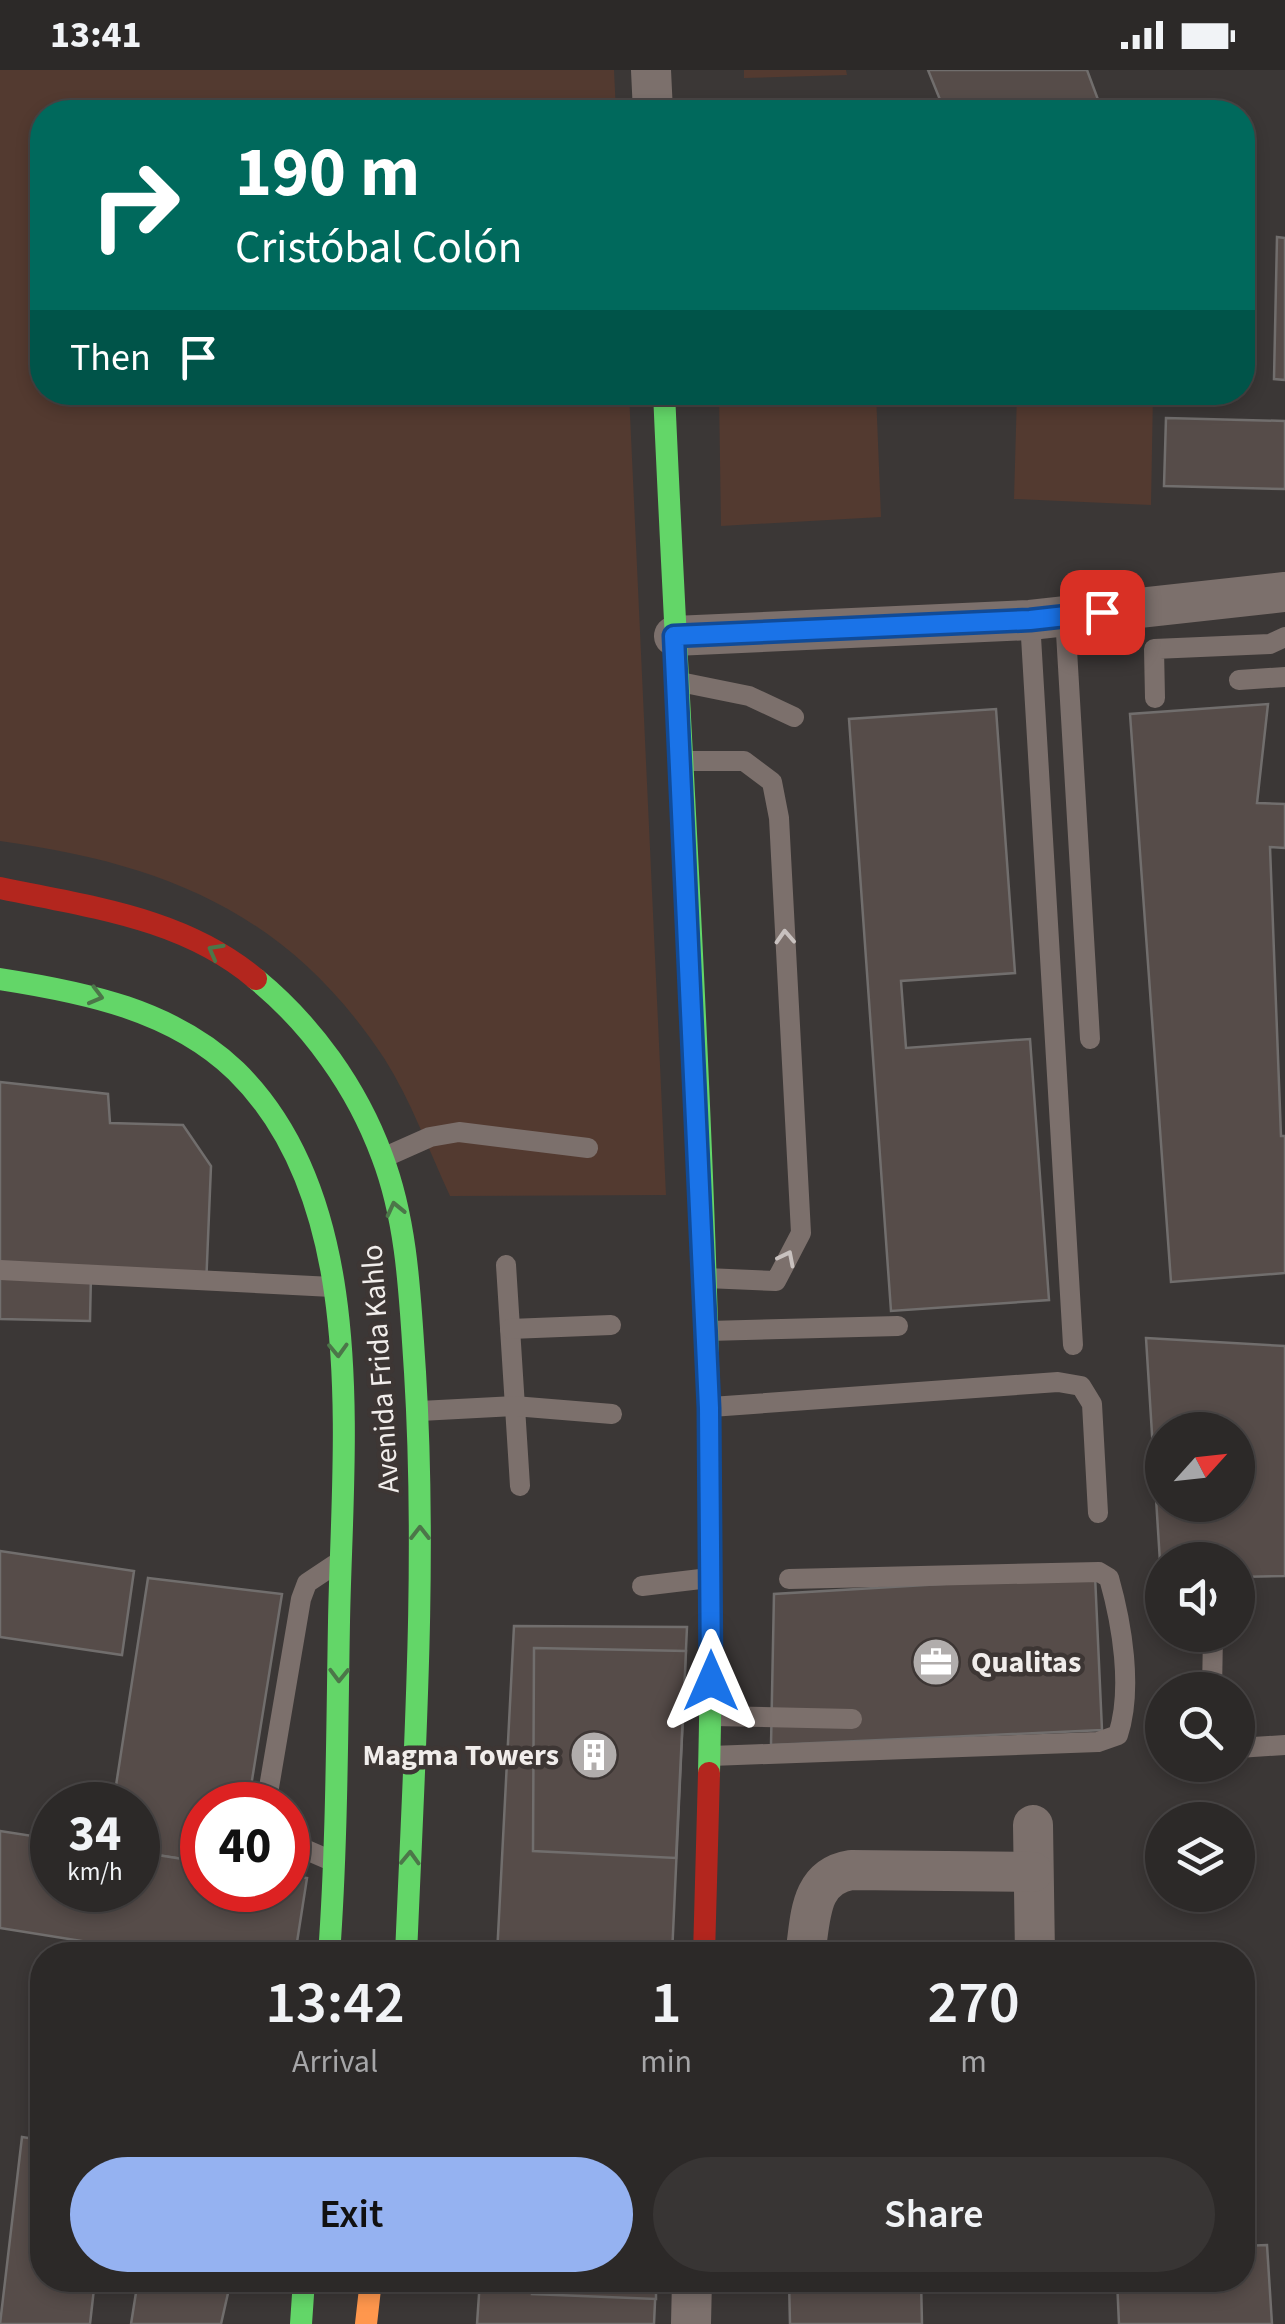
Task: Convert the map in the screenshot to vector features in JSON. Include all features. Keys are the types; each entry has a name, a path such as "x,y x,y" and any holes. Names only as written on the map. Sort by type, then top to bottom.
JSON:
{"street":[{"path":"651,70 652,100"},
{"path":"665,405 709,1408 712,1756 705,1942"},
{"path":"667,465 690,570 717,634"},
{"path":"674,636 1048,618 1285,592"},
{"name":"Avenida Frida Kahlo","path":"0,888 177,933 216,950 256,978 327,1054 357,1100 383,1158 405,1250 418,1411 420,1612 407,1942"},
{"name":"Avenida Frida Kahlo","path":"0,979 124,1004 163,1019 230,1065 260,1098 288,1140 310,1190 334,1287 340,1561 336,1863 330,1942"},
{"path":"1033,1825 1034,1942"},
{"path":"807,1942 816,1891 826,1879 841,1872 1033,1872"},
{"path":"301,2324 303,2292"},
{"path":"366,2324 370,2292"},
{"path":"690,2324 691,2292"}],"lane":[{"path":"1048,618 1090,1038"},
{"path":"1048,618 1073,1345"},
{"path":"1154,698 1154,649 1270,644 1285,637"},
{"path":"1239,680 1285,676"},
{"path":"678,682 750,696 794,717"},
{"path":"682,761 744,762 772,782 779,818 801,1232 776,1280 704,1278"},
{"path":"383,1158 430,1138 459,1132 588,1148"},
{"path":"506,1265 520,1486"},
{"path":"0,1270 334,1287"},
{"path":"510,1329 611,1325"},
{"path":"706,1332 898,1326"},
{"path":"709,1408 1058,1382 1082,1386 1092,1404 1098,1513"},
{"path":"418,1411 514,1406 612,1414"},
{"path":"270,1782 301,1599 307,1583 340,1561"},
{"path":"712,1756 1098,1742 1118,1735 1126,1709 1114,1597 1109,1578 1099,1572 789,1579"},
{"path":"642,1586 710,1578"},
{"path":"711,1716 852,1719"},
{"path":"1255,1747 1285,1745"},
{"path":"310,1852 336,1863"}],"shaded area":[{"path":"0,70 614,70 615,100 30,100 30,405 630,405 666,1195 450,1196 384,1058 347,1008 307,966 264,932 218,904 117,864 0,841"},
{"path":"744,70 846,70 847,75 744,78"},
{"path":"719,405 876,405 881,517 721,526"},
{"path":"1017,405 1153,405 1151,505 1014,499"}],"building":[{"path":"928,70 1087,70 1098,100 940,100"},
{"path":"1277,237 1285,238 1285,380 1274,379"},
{"path":"1166,418 1285,421 1285,489 1164,486"},
{"path":"1268,704 1257,803 1285,804 1285,848 1270,847 1281,1136 1285,1136 1285,1273 1171,1282 1130,714"},
{"path":"996,709 1015,973 901,981 906,1048 1030,1039 1049,1300 891,1311 849,719"},
{"path":"0,1082 108,1094 110,1123 183,1125 211,1166 206,1287 91,1274 90,1321 0,1319"},
{"path":"1146,1338 1285,1346 1285,1576 1255,1577 1255,1542 1159,1542 1158,1522 1255,1522 1255,1412 1151,1412"},
{"path":"0,1551 134,1571 122,1655 0,1637"},
{"name":"Qualitas","path":"1095,1575 1102,1730 771,1745 774,1594"},
{"path":"148,1578 282,1594 252,1782 180,1782 180,1859 160,1855 160,1782 117,1782"},
{"name":"Magma Towers","path":"514,1626 687,1627 673,1942 498,1942"},
{"path":"534,1648 686,1651 676,1858 533,1851"},
{"path":"0,1831 30,1836 30,1912 160,1912 160,1855 180,1859 180,1912 302,1912 297,1942 88,1942 0,1928"},
{"path":"22,2137 30,2138 30,2292 94,2292 90,2324 0,2324"},
{"path":"1255,2245 1267,2245 1272,2324 1119,2324 1118,2292 1255,2292"},
{"path":"136,2292 228,2292 221,2324 131,2324"},
{"path":"479,2292 655,2292 654,2324 477,2324"},
{"path":"656,2292 656,2299 532,2294"},
{"path":"789,2292 921,2292 922,2324 790,2324"}],"traffic: fast":[{"path":"665,405 705,1255 711,1600 709,1773"},
{"path":"0,979 126,1007 211,1050 236,1071 280,1126 310,1189 329,1258 340,1332 344,1407 330,1942"},
{"path":"256,979 314,1037 360,1106 391,1182 403,1235 415,1372 420,1518 407,1942"},
{"path":"301,2324 303,2292"}],"traffic: slow":[{"path":"366,2324 370,2292"}],"traffic: jam":[{"path":"0,888 102,909 167,928 228,958 256,979"},
{"path":"704,1942 709,1773"}],"place":[{"name":"Qualitas","path":"936,1662"},
{"name":"Magma Towers","path":"594,1755"}],"route":[{"path":"711,1681 709,1408 686,820 674,636 1030,620 1102,612"}]}
